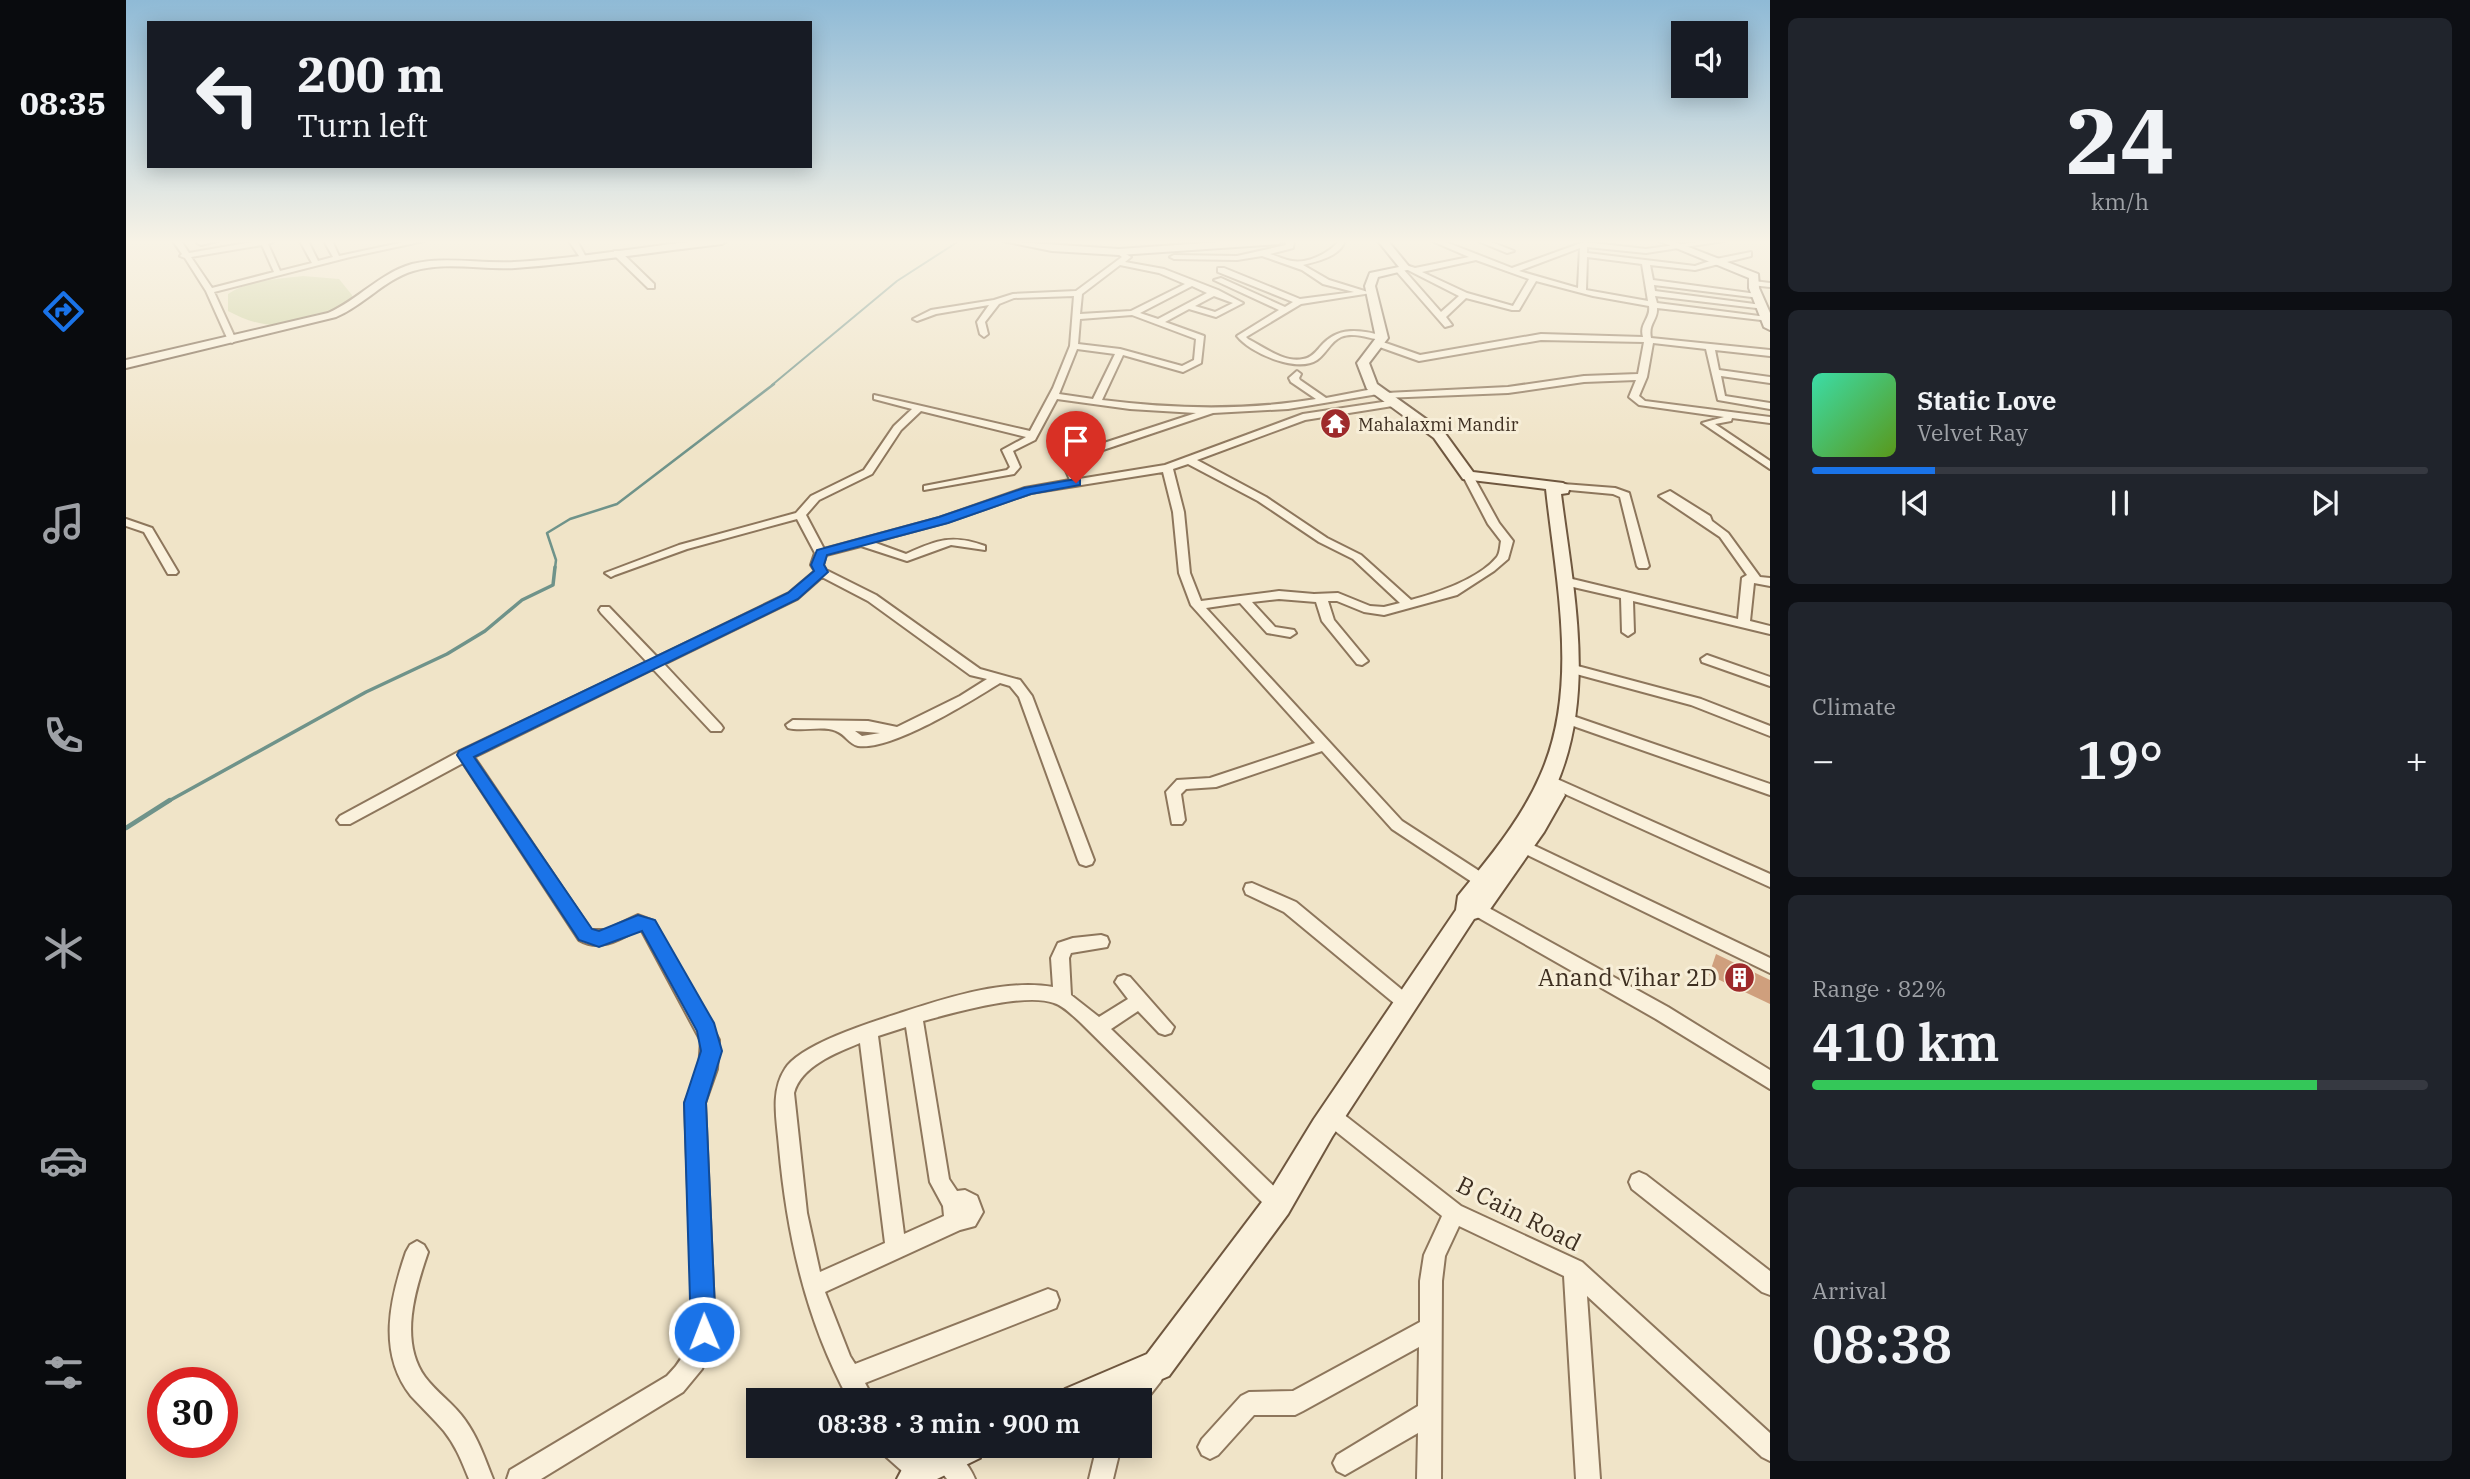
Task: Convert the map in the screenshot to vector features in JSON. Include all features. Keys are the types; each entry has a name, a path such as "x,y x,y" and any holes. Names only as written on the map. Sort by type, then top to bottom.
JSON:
{"street":[{"path":"219,310 232,340"},
{"path":"126,364 232,340 344,310"},
{"path":"917,320 946,310"},
{"path":"984,334 981,322 990,310"},
{"path":"928,488 1010,472 1015,467 1007,450 1027,443 1032,438 1054,396 1074,346 1077,310"},
{"path":"1076,317 1133,313 1139,310"},
{"path":"1158,322 1180,310"},
{"path":"1200,310 1216,315 1226,310"},
{"path":"1286,310 1240,338 1289,361 1303,363 1316,359 1331,340 1338,336 1358,333 1419,358 1541,337 1648,340 1770,353"},
{"path":"1197,605 1279,595 1338,597 1384,611 1453,592 1490,569 1504,556 1507,541 1494,524 1468,476 1439,435 1371,386 1363,363 1380,340 1373,310"},
{"path":"1435,310 1448,325"},
{"path":"1440,318 1448,310"},
{"path":"1654,310 1645,330 1648,340 1642,377 1634,397 1642,403 1770,420"},
{"path":"1685,310 1768,323"},
{"path":"1074,346 1120,352 1177,369 1186,368 1198,361 1201,337 1133,313"},
{"path":"1710,347 1721,398 1770,406"},
{"path":"1096,402 1120,352"},
{"path":"1715,372 1770,380"},
{"path":"1297,374 1294,377 1296,382 1323,400"},
{"path":"1054,396 1134,408 1256,410 1323,400 1508,390 1584,379 1642,377"},
{"path":"877,397 1032,434"},
{"path":"821,553 943,520 1029,490 1167,468 1303,417 1387,397"},
{"path":"611,573 683,547 800,515 815,498 869,472 897,428 918,408"},
{"path":"1076,483 1069,466 1071,457 1216,410"},
{"path":"1770,429 1751,418 1714,419 1707,423 1770,466"},
{"path":"1191,461 1262,499 1323,540 1357,557 1409,605"},
{"path":"1167,468 1179,520 1183,569 1188,590 1197,605 1397,825 1481,880"},
{"path":"1468,476 1615,491 1625,495 1643,566"},
{"path":"1142,1388 1278,1204 1331,1116 1472,910 1554,783 1573,721 1575,669 1569,582 1558,487"},
{"path":"1667,495 1724,535 1755,578"},
{"path":"800,515 821,553 817,565 821,572 872,598 975,672 1015,683 1024,696 1086,860"},
{"path":"126,522 148,530 172,572"},
{"path":"861,542 907,558 951,541 961,540 981,548"},
{"path":"345,820 465,755 793,596 821,572"},
{"path":"1744,624 1748,578 1770,582"},
{"path":"1569,582 1770,630"},
{"path":"1627,596 1628,632"},
{"path":"1242,598 1271,631 1290,633"},
{"path":"1321,598 1328,621 1362,661"},
{"path":"605,610 716,729"},
{"path":"1707,659 1770,682"},
{"path":"1575,669 1696,702 1770,731"},
{"path":"793,725 841,727 859,741 874,740 899,732 965,699 998,678"},
{"path":"1573,721 1770,790"},
{"path":"1177,820 1173,792 1182,784 1211,783 1325,745"},
{"path":"465,755 585,935 599,939 638,922 648,926 710,1040 708,1069 695,1103 704,1332 698,1354 689,1371 675,1384 519,1479"},
{"path":"1554,783 1770,881"},
{"path":"1516,843 1481,880 1466,902 1472,910 1662,1013 1770,1080"},
{"path":"1516,843 1770,966"},
{"path":"1252,888 1290,907 1406,1003"},
{"path":"1063,999 1060,958 1064,948 1101,942"},
{"path":"1124,982 1165,1027"},
{"path":"855,1388 813,1286 802,1251 790,1179 785,1093 788,1080 805,1063 868,1032 975,1001 1026,993 1052,994 1063,999 1097,1028 1278,1204"},
{"path":"1097,1028 1140,1001"},
{"path":"813,1286 896,1250 957,1212 940,1182 913,1017"},
{"path":"868,1032 896,1250"},
{"name":"B Cain Road","path":"1331,1116 1454,1213 1574,1270 1770,1449"},
{"path":"1639,1182 1770,1284"},
{"path":"1429,1479 1431,1281 1434,1255 1454,1213"},
{"path":"417,1252 403,1290 400,1324 406,1362 417,1384 457,1429 481,1479"},
{"path":"1574,1270 1588,1479"},
{"path":"849,1378 1048,1300"},
{"path":"1210,1447 1249,1404 1295,1403 1431,1328"},
{"path":"1104,1388 1158,1365"},
{"path":"1345,1462 1430,1412"},
{"path":"920,1458 941,1467"},
{"path":"1101,1479 1106,1458"}],"green space":[{"path":"331,310 315,314 314,318 278,325 256,322 228,311"}],"building":[{"name":"Anand Vihar 2D","path":"1716,954 1770,980 1770,1004 1709,975"}],"waterway":[{"path":"772,385 862,310"},
{"path":"555,568 556,560 547,533 570,519 617,504 774,384"},
{"path":"167,802 366,692 447,654 485,631 522,600 553,585 555,567"},
{"path":"126,828 170,800"}],"place":[{"name":"Mahalaxmi Mandir","path":"1335,424"},
{"name":"Anand Vihar 2D","path":"1740,977"}],"route":[{"path":"704,1332 695,1103 708,1069 711,1051 707,1030 648,926 638,922 609,937 599,939 585,935 465,755 793,596 821,572 817,565 821,553 943,520 1029,490 1076,483"}]}
